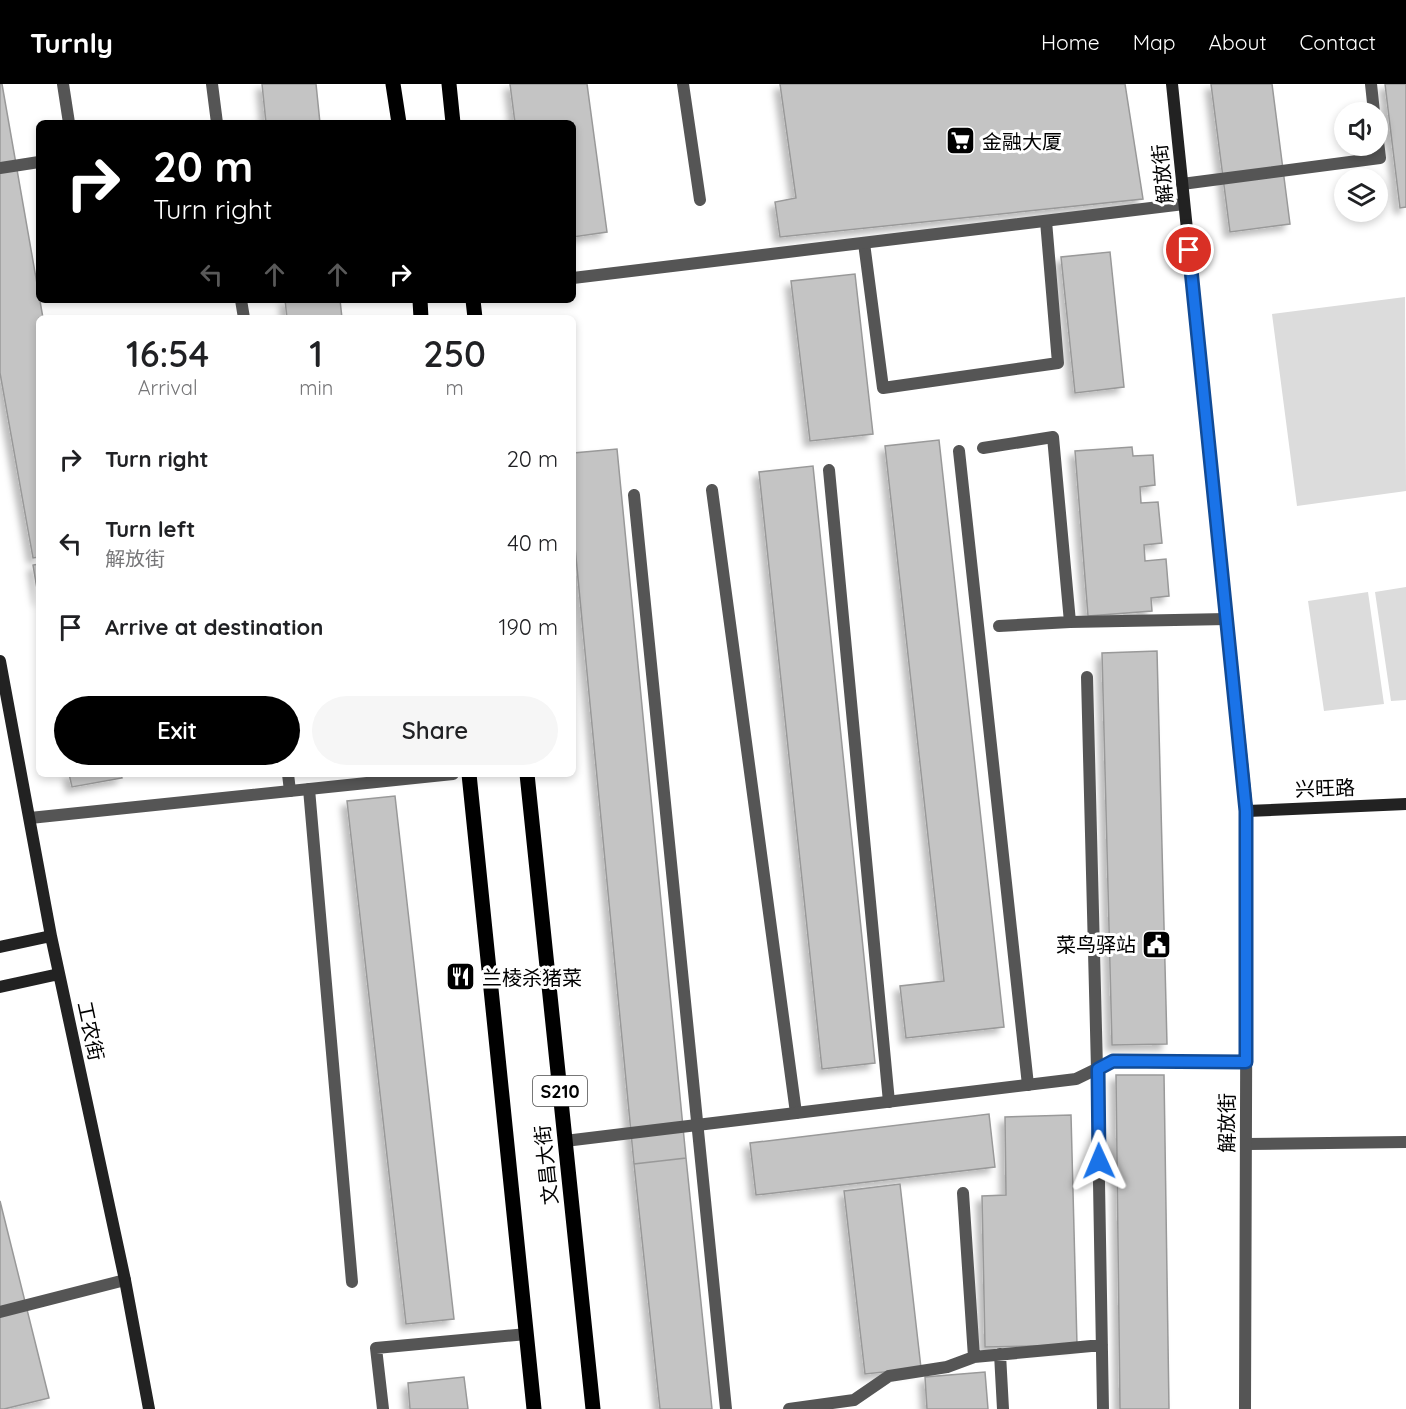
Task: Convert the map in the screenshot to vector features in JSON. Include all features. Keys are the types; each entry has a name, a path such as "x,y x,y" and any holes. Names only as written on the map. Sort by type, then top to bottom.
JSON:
{"main road":[{"path":"393,84 399,120"},
{"path":"449,84 453,120"},
{"name":"文昌大街","path":"469,777 534,1409"},
{"name":"文昌大街","path":"527,777 593,1409"}],"street":[{"path":"63,84 69,120"},
{"path":"212,84 217,120"},
{"path":"683,84 699,200"},
{"name":"解放街","path":"1172,84 1246,811 1245,1409"},
{"path":"1371,84 1373,102"},
{"path":"1182,184 1380,158 1380,156"},
{"path":"0,168 36,162"},
{"path":"576,278 1184,204"},
{"path":"864,243 883,388 1058,363 1046,221"},
{"path":"983,448 1053,437 1070,622"},
{"path":"960,450 1028,1085"},
{"path":"829,470 890,1102"},
{"path":"712,490 796,1113"},
{"path":"634,495 726,1409"},
{"path":"999,626 1070,622 1227,619"},
{"name":"工农街","path":"0,661 51,936 125,1280 149,1409"},
{"path":"1087,677 1098,1069 1103,1409"},
{"path":"288,777 290,791"},
{"path":"30,818 424,777"},
{"path":"309,789 352,1282"},
{"name":"兴旺路","path":"1246,811 1406,804"},
{"path":"0,947 51,936"},
{"path":"0,987 59,974"},
{"path":"565,1141 1076,1079 1113,1061 1246,1062"},
{"path":"1246,1144 1406,1142"},
{"path":"963,1193 974,1357"},
{"path":"0,1312 125,1280"},
{"path":"383,1409 376,1348 527,1334"},
{"path":"789,1409 854,1400 890,1376 947,1367 974,1357 1102,1346"},
{"path":"1000,1354 1003,1409"}],"shaded area":[{"path":"1405,297 1406,491 1297,506 1272,314"},
{"path":"1406,587 1406,700 1391,701 1375,592"},
{"path":"1368,592 1384,704 1324,711 1308,601"}],"building":[{"path":"0,84 2,84 36,278 36,303 40,303 42,315 36,315 36,558 33,558 0,373"},
{"path":"262,84 316,84 320,120 266,120"},
{"path":"510,84 587,84 607,232 576,237 576,120 515,120"},
{"name":"金融大厦","path":"780,84 1125,84 1143,199 780,237 775,202 796,198"},
{"path":"1211,84 1272,84 1290,224 1230,232"},
{"path":"1385,84 1406,84 1406,207 1400,208 1388,102"},
{"path":"1110,252 1124,387 1075,393 1061,257"},
{"path":"855,274 873,434 810,441 791,281"},
{"path":"285,303 340,303 342,315 287,315"},
{"path":"939,440 1004,1027 906,1038 900,986 944,981 885,446"},
{"path":"1132,447 1133,456 1153,455 1155,485 1140,487 1141,503 1158,502 1162,543 1144,545 1145,561 1166,559 1169,596 1151,598 1152,611 1088,616 1075,451"},
{"path":"617,449 686,1158 634,1164 576,557 576,453"},
{"path":"813,466 875,1063 822,1069 759,472"},
{"path":"36,564 36,583 33,565"},
{"path":"1157,651 1167,1044 1112,1045 1102,653"},
{"path":"70,777 122,778 72,787"},
{"path":"395,796 454,1319 406,1324 347,801"},
{"path":"1116,1075 1164,1075 1169,1409 1120,1409"},
{"path":"989,1114 995,1167 756,1195 750,1143"},
{"path":"1071,1115 1077,1345 985,1347 982,1196 1006,1195 1005,1117"},
{"path":"686,1158 712,1409 660,1409 634,1164"},
{"path":"900,1184 921,1368 865,1374 844,1191"},
{"path":"0,1201 49,1398 4,1409 0,1409"},
{"path":"985,1372 988,1409 927,1409 925,1377"},
{"path":"464,1377 468,1409 410,1409 408,1383"}],"place":[{"name":"金融大厦","path":"961,141"},
{"name":"菜鸟驿站","path":"1157,944"},
{"name":"兰棱杀猪菜","path":"461,977"}],"route":[{"path":"1099,1161 1098,1069 1113,1061 1246,1062 1246,811 1189,250"}]}
